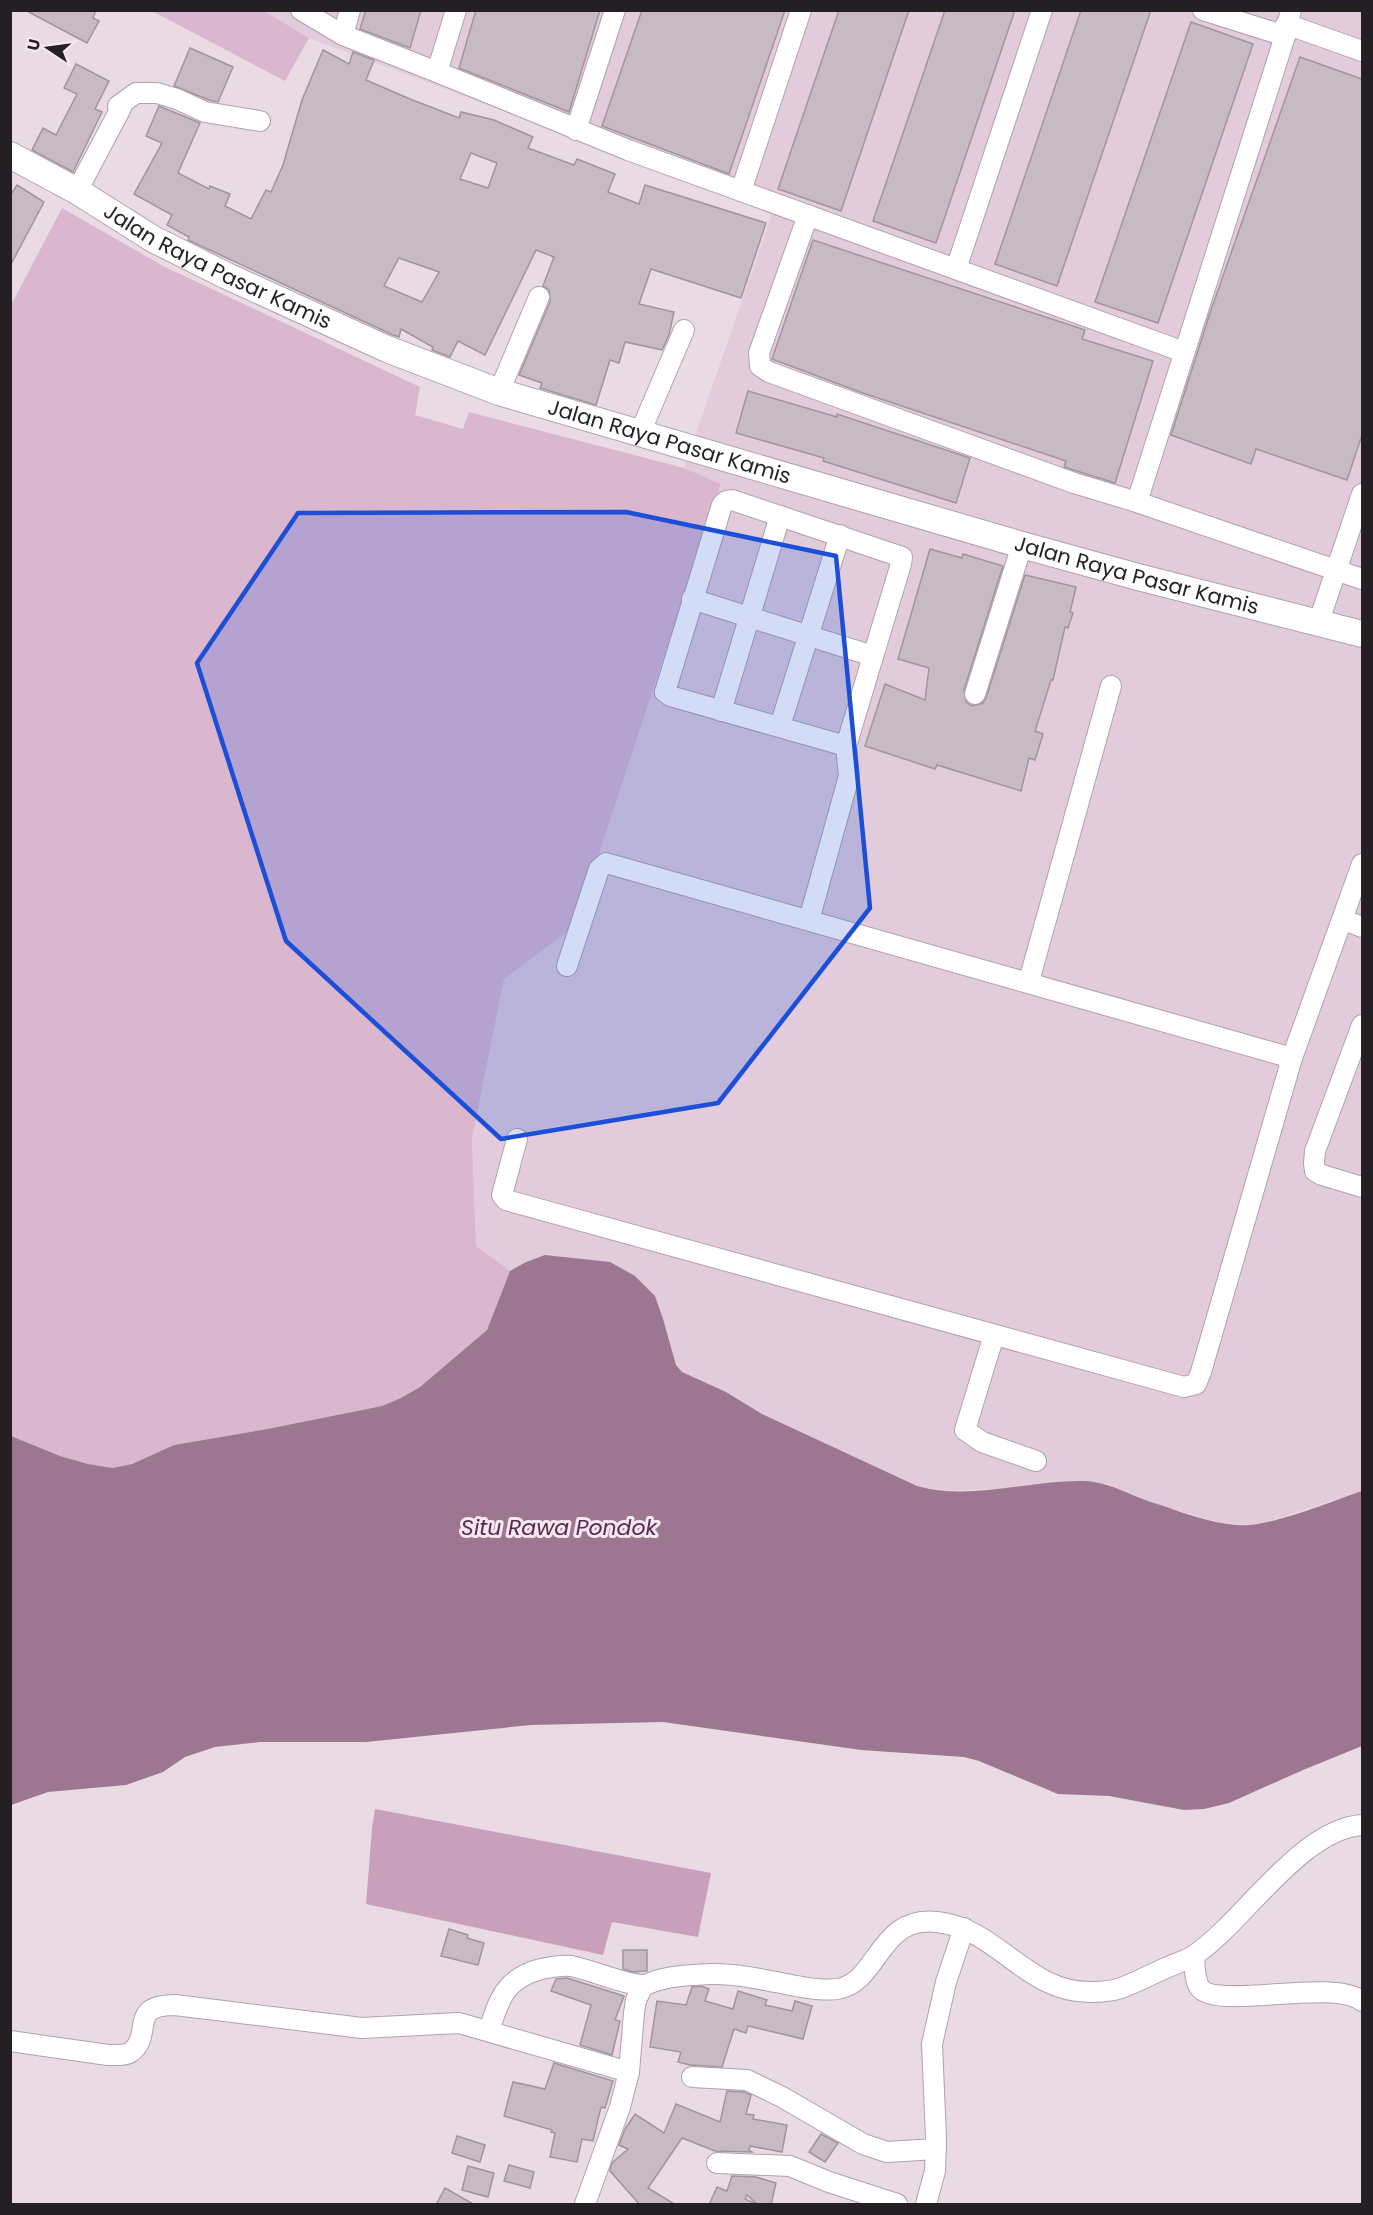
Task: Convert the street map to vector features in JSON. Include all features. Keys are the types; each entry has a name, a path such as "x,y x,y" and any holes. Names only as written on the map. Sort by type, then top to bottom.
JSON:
{"main road":[{"name":"Jalan Raya Pasar Kamis","path":"10,155 77,191 153,239 227,276 387,349 499,392 1022,545 1362,634"}],"street":[{"path":"302,10 342,35 576,130 1184,352"},
{"path":"342,35 350,10"},
{"path":"437,72 456,10"},
{"path":"576,130 615,10"},
{"path":"741,191 801,10"},
{"path":"956,269 1042,10"},
{"path":"1203,10 1287,24 1362,51"},
{"path":"1137,501 1287,24"},
{"path":"77,191 121,108 118,106 136,93 157,93 205,112 260,121"},
{"path":"808,215 759,353 760,366 769,372 1074,483 1137,501 1362,579"},
{"path":"499,392 539,297"},
{"path":"640,433 684,330"},
{"path":"1319,621 1362,494"},
{"path":"809,920 849,776 846,746 902,564 902,557 732,500 726,501 722,505 665,692 670,696 846,746"},
{"path":"721,711 780,516"},
{"path":"780,726 840,535"},
{"path":"975,694 1022,545"},
{"path":"692,599 873,656"},
{"path":"1029,981 1111,686"},
{"path":"567,966 599,869 606,862 1292,1058"},
{"path":"517,1139 502,1195 506,1200 1184,1387 1196,1384 1230,1276 1292,1058 1344,920 1362,864"},
{"path":"1344,920 1362,927"},
{"path":"1362,1025 1315,1151 1314,1163 1316,1171 1322,1176 1362,1187"},
{"path":"994,1335 965,1430 982,1442 1036,1461"},
{"path":"489,2031 495,2010 506,1989 525,1974 547,1968 570,1966 643,1986 666,1978 713,1974 812,1988 836,1989 852,1984 885,1943 902,1928 918,1923 935,1922 964,1928 994,1945 1025,1970 1052,1986 1079,1992 1103,1992 1123,1988 1194,1956 1215,1939 1266,1885 1293,1862 1320,1841 1342,1830 1362,1825"},
{"path":"926,2205 935,2170 936,2149 932,2044 946,1982 964,1928"},
{"path":"1194,1956 1198,1986 1205,1992 1222,1996 1329,1993 1353,1996 1362,2001"},
{"path":"585,2205 620,2107 629,2072 636,2000 643,1986"},
{"path":"10,2041 108,2055 130,2053 137,2046 145,2017 149,2011 166,2005 362,2028 450,2022 489,2031 629,2072"},
{"path":"692,2077 733,2079 753,2083 782,2097 863,2144 887,2152 936,2149"},
{"path":"717,2163 790,2166 897,2205"}],"highlighted area":[{"path":"626,512 836,556 870,908 718,1103 501,1139 286,941 197,663 298,513"}],"shaded area":[{"path":"152,11 264,11 309,38 285,81"},
{"path":"264,11 1362,11 1362,1491 1263,1523 1239,1525 1222,1523 1147,1502 1108,1484 1083,1481 999,1489 933,1491 853,1458 762,1414 726,1392 691,1378 676,1365 671,1350 526,1262 510,1271 476,1246 472,1138 504,979 575,925 721,485 684,468 773,211 309,38"},
{"path":"62,208 163,266 420,387 415,415 463,429 469,412 684,468 721,484 575,926 504,979 472,1138 476,1246 510,1271 487,1330 420,1387 382,1406 174,1445 132,1464 112,1468 60,1456 11,1436 10,307"},
{"path":"375,1809 711,1873 698,1937 612,1922 603,1955 366,1904"}],"water":[{"name":"Situ Rawa Pondok","path":"545,1255 610,1262 635,1276 655,1296 676,1365 682,1372 726,1392 762,1414 917,1486 937,1490 978,1491 1064,1482 1094,1482 1196,1517 1236,1525 1250,1525 1282,1518 1362,1491 1362,1746 1229,1803 1204,1809 1184,1810 1109,1796 1058,1794 964,1757 861,1750 663,1722 531,1725 366,1742 260,1742 215,1747 185,1757 163,1772 126,1785 48,1792 11,1805 11,1436 60,1456 112,1468 132,1464 174,1445 382,1406 420,1387 487,1330 510,1271"}],"building":[{"path":"25,10 96,10 93,18 99,21 87,43"},
{"path":"366,10 421,10 410,48 360,29"},
{"path":"476,10 600,10 569,112 459,68"},
{"path":"642,10 785,10 729,174 602,126"},
{"path":"839,10 909,10 841,211 778,189"},
{"path":"945,10 1015,10 936,243 873,221"},
{"path":"1081,10 1151,10 1057,286 995,264"},
{"path":"1191,22 1253,44 1158,323 1095,302"},
{"path":"190,48 233,67 218,102 174,86"},
{"path":"323,50 349,64 353,52 374,60 366,80 459,118 461,112 494,120 533,137 528,148 574,165 577,159 615,174 608,192 639,204 645,185 766,223 741,298 651,269 639,304 674,312 669,335 662,350 625,342 619,363 610,360 596,405 540,388 542,383 519,375 550,302 549,290 543,286 554,257 536,250 485,355 458,341 450,357 432,350 433,347 401,329 399,337 393,335 188,240 189,237 167,225 172,215 134,194 162,143 146,136 159,106 200,123 178,173 209,189 210,186 230,194 225,206 251,219 266,190 271,192 283,165 302,100","holes":["471,153 497,163 488,188 460,179","399,258 439,272 422,302 384,286"]},
{"path":"1300,57 1362,79 1362,435 1347,480 1256,449 1251,464 1171,435 1210,313"},
{"path":"76,64 109,81 95,109 102,112 73,172 32,150 43,128 56,135 77,94 64,88"},
{"path":"17,185 44,202 10,266 10,196"},
{"path":"813,240 1085,330 1082,339 1153,361 1115,483 1064,467 1066,461 860,392 772,359"},
{"path":"748,391 837,417 837,414 970,458 956,503 823,461 824,458 736,433"},
{"path":"930,549 962,558 963,554 1003,566 964,690 966,702 972,706 983,703 986,698 1025,575 1076,587 1070,612 1073,613 1068,628 1065,627 1053,680 1051,680 1035,731 1043,734 1035,760 1029,758 1021,791 937,765 935,769 865,746 885,684 925,700 929,668 898,659"},
{"path":"449,1929 484,1943 478,1965 441,1956"},
{"path":"623,1950 647,1950 647,1971 633,1972 623,1969"},
{"path":"567,1978 624,1996 615,2020 620,2021 612,2055 580,2045 591,2005 551,1991 556,1979"},
{"path":"701,1986 709,1989 705,2001 733,2009 738,1991 767,2000 765,2005 792,2011 795,2001 812,2006 803,2039 748,2026 746,2033 734,2029 722,2067 678,2062 681,2052 650,2047 657,2001 686,2005 692,1987"},
{"path":"554,2063 613,2081 605,2108 601,2107 593,2141 582,2139 577,2162 550,2157 555,2133 551,2132 552,2130 504,2116 513,2082 545,2089"},
{"path":"727,2091 744,2092 751,2095 746,2114 754,2115 753,2119 787,2125 782,2152 750,2146 749,2150 752,2152 715,2151 682,2138 648,2188 676,2205 640,2205 610,2171 612,2163 628,2149 619,2145 625,2129 635,2114 664,2133 676,2104 720,2122"},
{"path":"821,2134 838,2143 825,2162 809,2152"},
{"path":"457,2136 485,2145 480,2162 452,2153"},
{"path":"509,2165 534,2172 530,2188 504,2181"},
{"path":"468,2166 494,2173 488,2197 462,2190"},
{"path":"732,2176 756,2177 776,2183 771,2205 758,2205 709,2205 717,2187 727,2191","holes":["747,2195 758,2205 745,2199"]},
{"path":"445,2188 475,2205 436,2205"}]}
